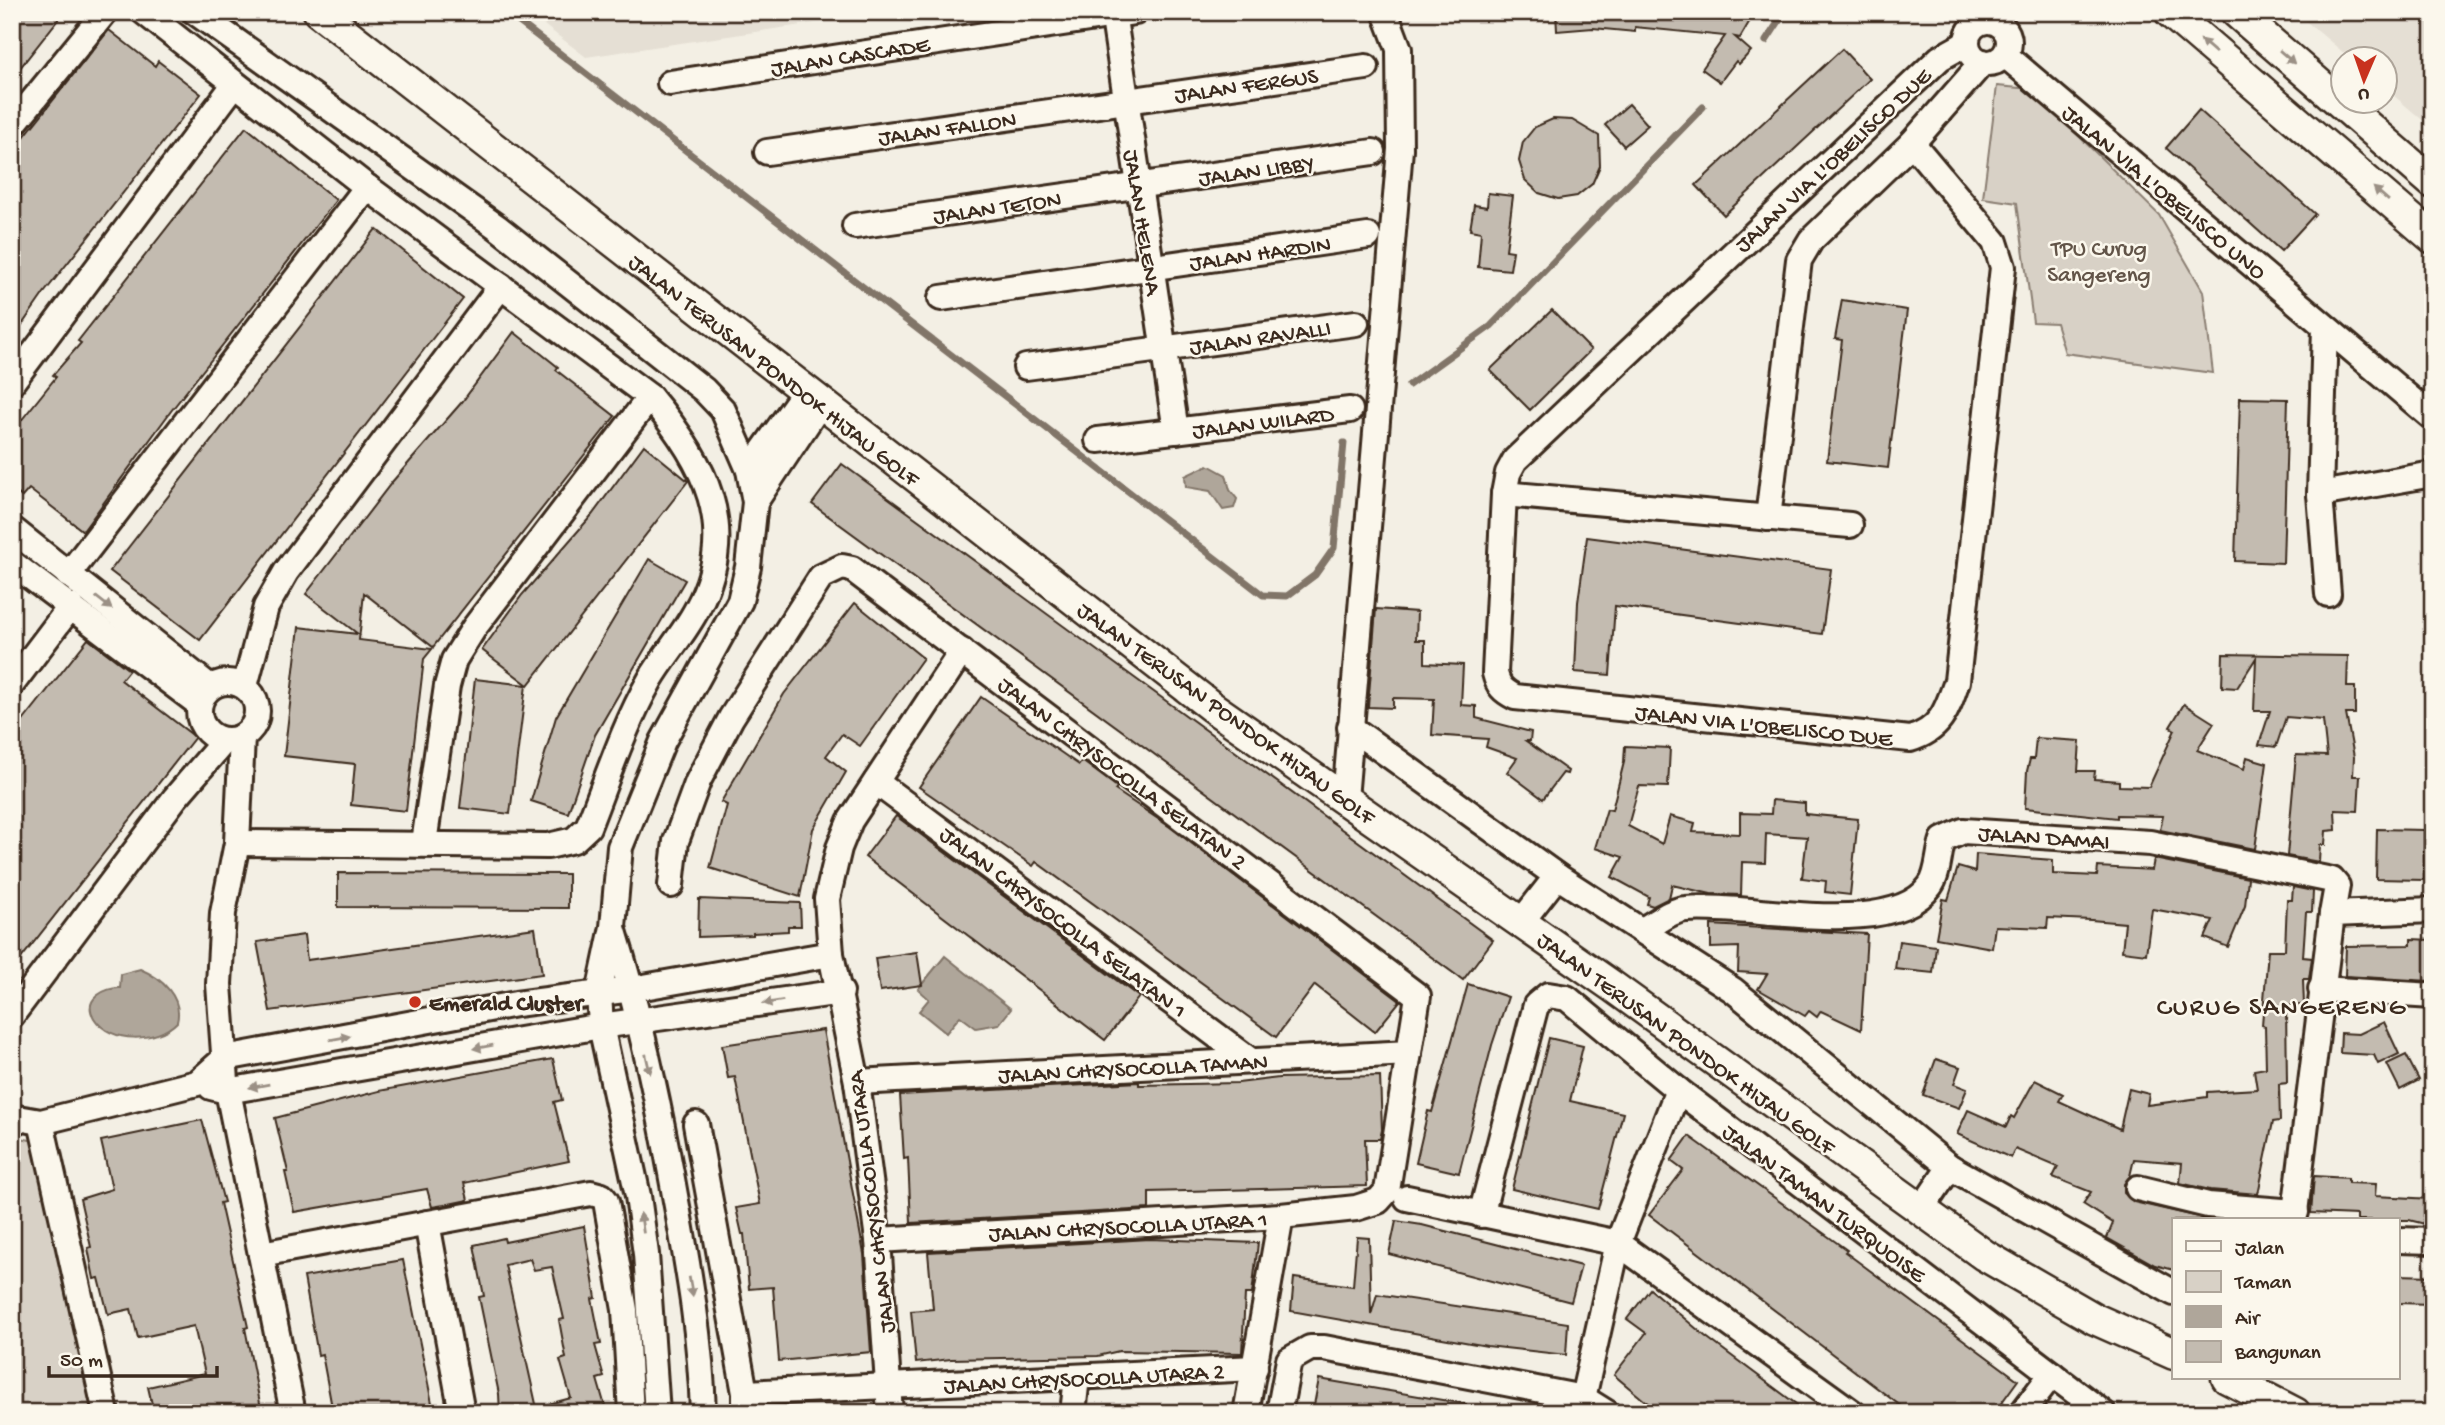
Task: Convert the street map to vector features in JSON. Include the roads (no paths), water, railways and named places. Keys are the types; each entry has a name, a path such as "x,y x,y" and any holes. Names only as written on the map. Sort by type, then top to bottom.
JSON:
{"main road":[{"name":"JALAN TERUSAN PONDOK HIJAU GOLF","path":"319,12 1212,707 1521,922 1984,1255 2095,1319 2172,1353"},
{"path":"2170,12 2433,238"},
{"path":"2236,12 2433,183"},
{"path":"2231,1380 2295,1413"}],"street":[{"path":"12,126 104,12"},
{"path":"144,12 367,187 650,397 682,435 703,479 717,520 718,551 706,591 649,681 587,827 575,840 548,846 237,843"},
{"path":"195,12 497,227 704,390 723,410 749,470 755,502 748,567 740,601 663,741 620,847 613,927 599,993 601,1026 638,1196 646,1254 657,1413"},
{"path":"1345,799 1400,149 1399,49 1385,12 1405,12"},
{"name":"JALAN CASCADE","path":"670,83 1120,13"},
{"name":"JALAN HELENA","path":"1120,13 1126,101 1176,431"},
{"path":"1971,26 1993,22 2005,29 2009,42 1994,58"},
{"name":"JALAN VIA L'OBELISCO UNO","path":"1971,26 1972,55 1994,58 2325,327 2428,405"},
{"name":"JALAN VIA L'OBELISCO DUE","path":"1912,144 1995,242 2003,267 1957,681 1946,711 1927,734 1910,739 1515,697 1505,692 1497,683 1495,673 1504,494 1508,473 1524,448 1971,26"},
{"name":"JALAN VIA L'OBELISCO DUE","path":"1768,518 1799,260 1811,240 1912,144 1994,58"},
{"name":"JALAN FERGUS","path":"1126,101 1366,66"},
{"path":"12,382 234,85"},
{"name":"JALAN FALLON","path":"767,152 1126,101"},
{"name":"JALAN LIBBY","path":"1139,186 1373,152"},
{"name":"JALAN TETON","path":"855,226 1139,186"},
{"path":"68,575 367,187"},
{"name":"JALAN HARDIN","path":"941,298 1368,236"},
{"path":"245,686 266,607 286,572 501,286"},
{"name":"JALAN RAVALLI","path":"1026,367 1356,323"},
{"path":"2325,327 2320,494 2328,594"},
{"path":"424,843 447,686 454,660 474,628 650,397"},
{"path":"749,470 812,398"},
{"path":"755,502 812,398"},
{"name":"JALAN WILARD","path":"1098,440 1350,410"},
{"path":"2320,494 2433,474"},
{"path":"1504,494 1850,525"},
{"path":"12,530 68,575 204,695"},
{"path":"12,563 204,695"},
{"name":"JALAN CHRYSOCOLLA SELATAN 2","path":"671,885 676,841 698,781 731,718 821,577 842,567 852,569 1418,996 1418,1011 1409,1053"},
{"path":"12,684 71,606"},
{"name":"JALAN CHRYSOCOLLA UTARA","path":"890,1413 878,1240 857,1082 841,992 831,954 827,899 839,848 850,821 962,651"},
{"path":"12,1015 175,798 233,738 254,724 258,708 251,692 245,686 227,681 204,695"},
{"path":"204,695 201,723 215,737 233,738"},
{"path":"1350,727 1557,876 1733,990 1950,1167 2172,1292"},
{"path":"233,738 237,843 222,925 219,984 227,1091 293,1413"},
{"name":"JALAN CHRYSOCOLLA SELATAN 1","path":"876,782 1251,1060"},
{"name":"JALAN DAMAI","path":"1642,930 1684,909 1740,909 1858,917 1891,912 1921,896 1932,884 1943,840 1963,831 2150,843 2332,880 2337,886 2332,914"},
{"path":"1521,922 1557,876"},
{"path":"2138,1188 2208,1205 2295,1216 2320,989 2332,914 2433,910"},
{"path":"613,927 632,989 665,1133 694,1304 704,1413"},
{"path":"12,1117 41,1122 197,1083 225,1059 516,1004 632,989 831,954"},
{"path":"2320,989 2433,996"},
{"path":"197,1083 227,1091 601,1026 639,1023 841,992"},
{"name":"JALAN TAMAN TURQUOISE","path":"1481,1215 1536,1005 1548,995 1567,998 1678,1090 2103,1413"},
{"name":"JALAN CHRYSOCOLLA TAMAN","path":"857,1082 1409,1053"},
{"name":"JALAN CHRYSOCOLLA UTARA 1","path":"878,1240 1281,1216 1356,1208 1378,1201 1387,1191 1409,1053"},
{"path":"1583,1398 1618,1242 1678,1090"},
{"path":"41,1122 106,1413"},
{"path":"696,1124 745,1403"},
{"path":"1921,1210 1950,1167"},
{"path":"261,1254 591,1193 603,1196 625,1310 631,1413"},
{"path":"1407,1198 1618,1242 1853,1413"},
{"path":"1246,1413 1281,1216"},
{"path":"427,1223 462,1413"},
{"path":"2400,1240 2433,1241"},
{"path":"1279,1413 1289,1360 1310,1348 1324,1348 1583,1398 1607,1413"},
{"name":"JALAN CHRYSOCOLLA UTARA 2","path":"745,1403 890,1386 1255,1368"},
{"path":"2022,1413 2052,1374"},
{"path":"1073,1413 1077,1377"}],"water":[{"path":"1208,465 1226,475 1230,490 1237,499 1234,508 1223,510 1210,491 1186,487 1185,476"},
{"path":"945,956 1011,1009 999,1024 976,1028 960,1016 946,1033 919,1011 929,999 918,989"},
{"path":"140,969 163,983 174,997 177,1022 158,1034 146,1037 134,1038 111,1033 94,1018 91,1011 93,1000 102,992 120,988 121,974"}],"waterway":[{"path":"506,12 1263,595 1287,596 1315,575 1334,548 1344,443"},
{"path":"1766,41 1785,12"},
{"path":"1409,385 1491,326 1703,107"}],"place":[{"name":"Emerald Cluster","path":"415,1002"}],"district":[{"name":"CURUG SANGERENG","path":"2282,1005"}],"park label":[{"name":"TPU Curug Sangereng","path":"2099,260"}]}
